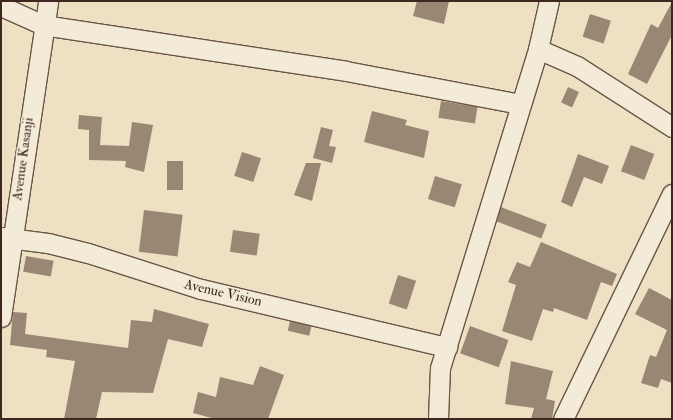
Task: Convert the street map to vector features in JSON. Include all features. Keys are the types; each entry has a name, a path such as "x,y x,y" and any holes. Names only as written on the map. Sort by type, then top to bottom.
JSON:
{"street":[{"name":"Avenue Kasanji","path":"1,317 6,238 48,1"},
{"path":"438,419 438,383 447,347 538,49 549,1"},
{"path":"1,6 43,25 346,71 521,104"},
{"path":"538,49 577,66 672,127"},
{"path":"563,419 672,194"},
{"name":"Avenue Vision","path":"6,238 88,253 201,289 447,347"}],"building":[{"path":"417,1 449,1 444,24 413,16"},
{"path":"672,2 672,35 647,84 628,74 651,24 658,28"},
{"path":"590,14 611,21 604,44 583,37"},
{"path":"568,87 579,92 572,107 561,103"},
{"path":"441,101 478,107 475,124 438,118"},
{"path":"372,111 407,120 405,125 429,131 424,158 364,142"},
{"path":"79,115 102,117 100,145 129,146 132,122 153,125 144,172 125,167 126,161 89,160 89,130 78,129"},
{"path":"321,127 333,130 329,146 336,147 332,163 313,158"},
{"path":"631,145 654,154 644,180 621,171"},
{"path":"242,152 261,158 253,182 234,176"},
{"path":"578,154 609,166 602,184 584,177 572,207 561,202"},
{"path":"167,161 183,161 183,190 167,190"},
{"path":"306,163 321,163 312,201 294,195"},
{"path":"435,176 462,184 455,207 428,199"},
{"path":"501,207 547,225 541,239 496,221"},
{"path":"144,210 183,215 178,256 139,252"},
{"path":"233,230 260,234 257,256 230,252"},
{"path":"541,242 617,274 612,286 601,282 587,320 554,308 553,312 543,309 532,341 502,331 516,285 508,282 517,262 530,267"},
{"path":"26,256 54,261 51,277 23,272"},
{"path":"398,275 416,281 407,309 389,304"},
{"path":"649,288 672,300 672,383 661,379 658,388 641,383 650,355 656,357 667,330 635,314"},
{"path":"154,309 209,324 202,347 168,339 153,393 102,392 96,419 64,419 75,361 46,357 47,350 10,345 13,312 27,313 25,334 128,348 131,320 152,322"},
{"path":"290,321 311,326 309,336 288,331"},
{"path":"470,326 509,340 499,367 460,353"},
{"path":"511,361 553,371 546,399 555,401 552,419 531,419 534,408 505,404"},
{"path":"260,366 284,375 268,419 215,419 193,413 198,392 216,397 220,377 253,385"}]}
